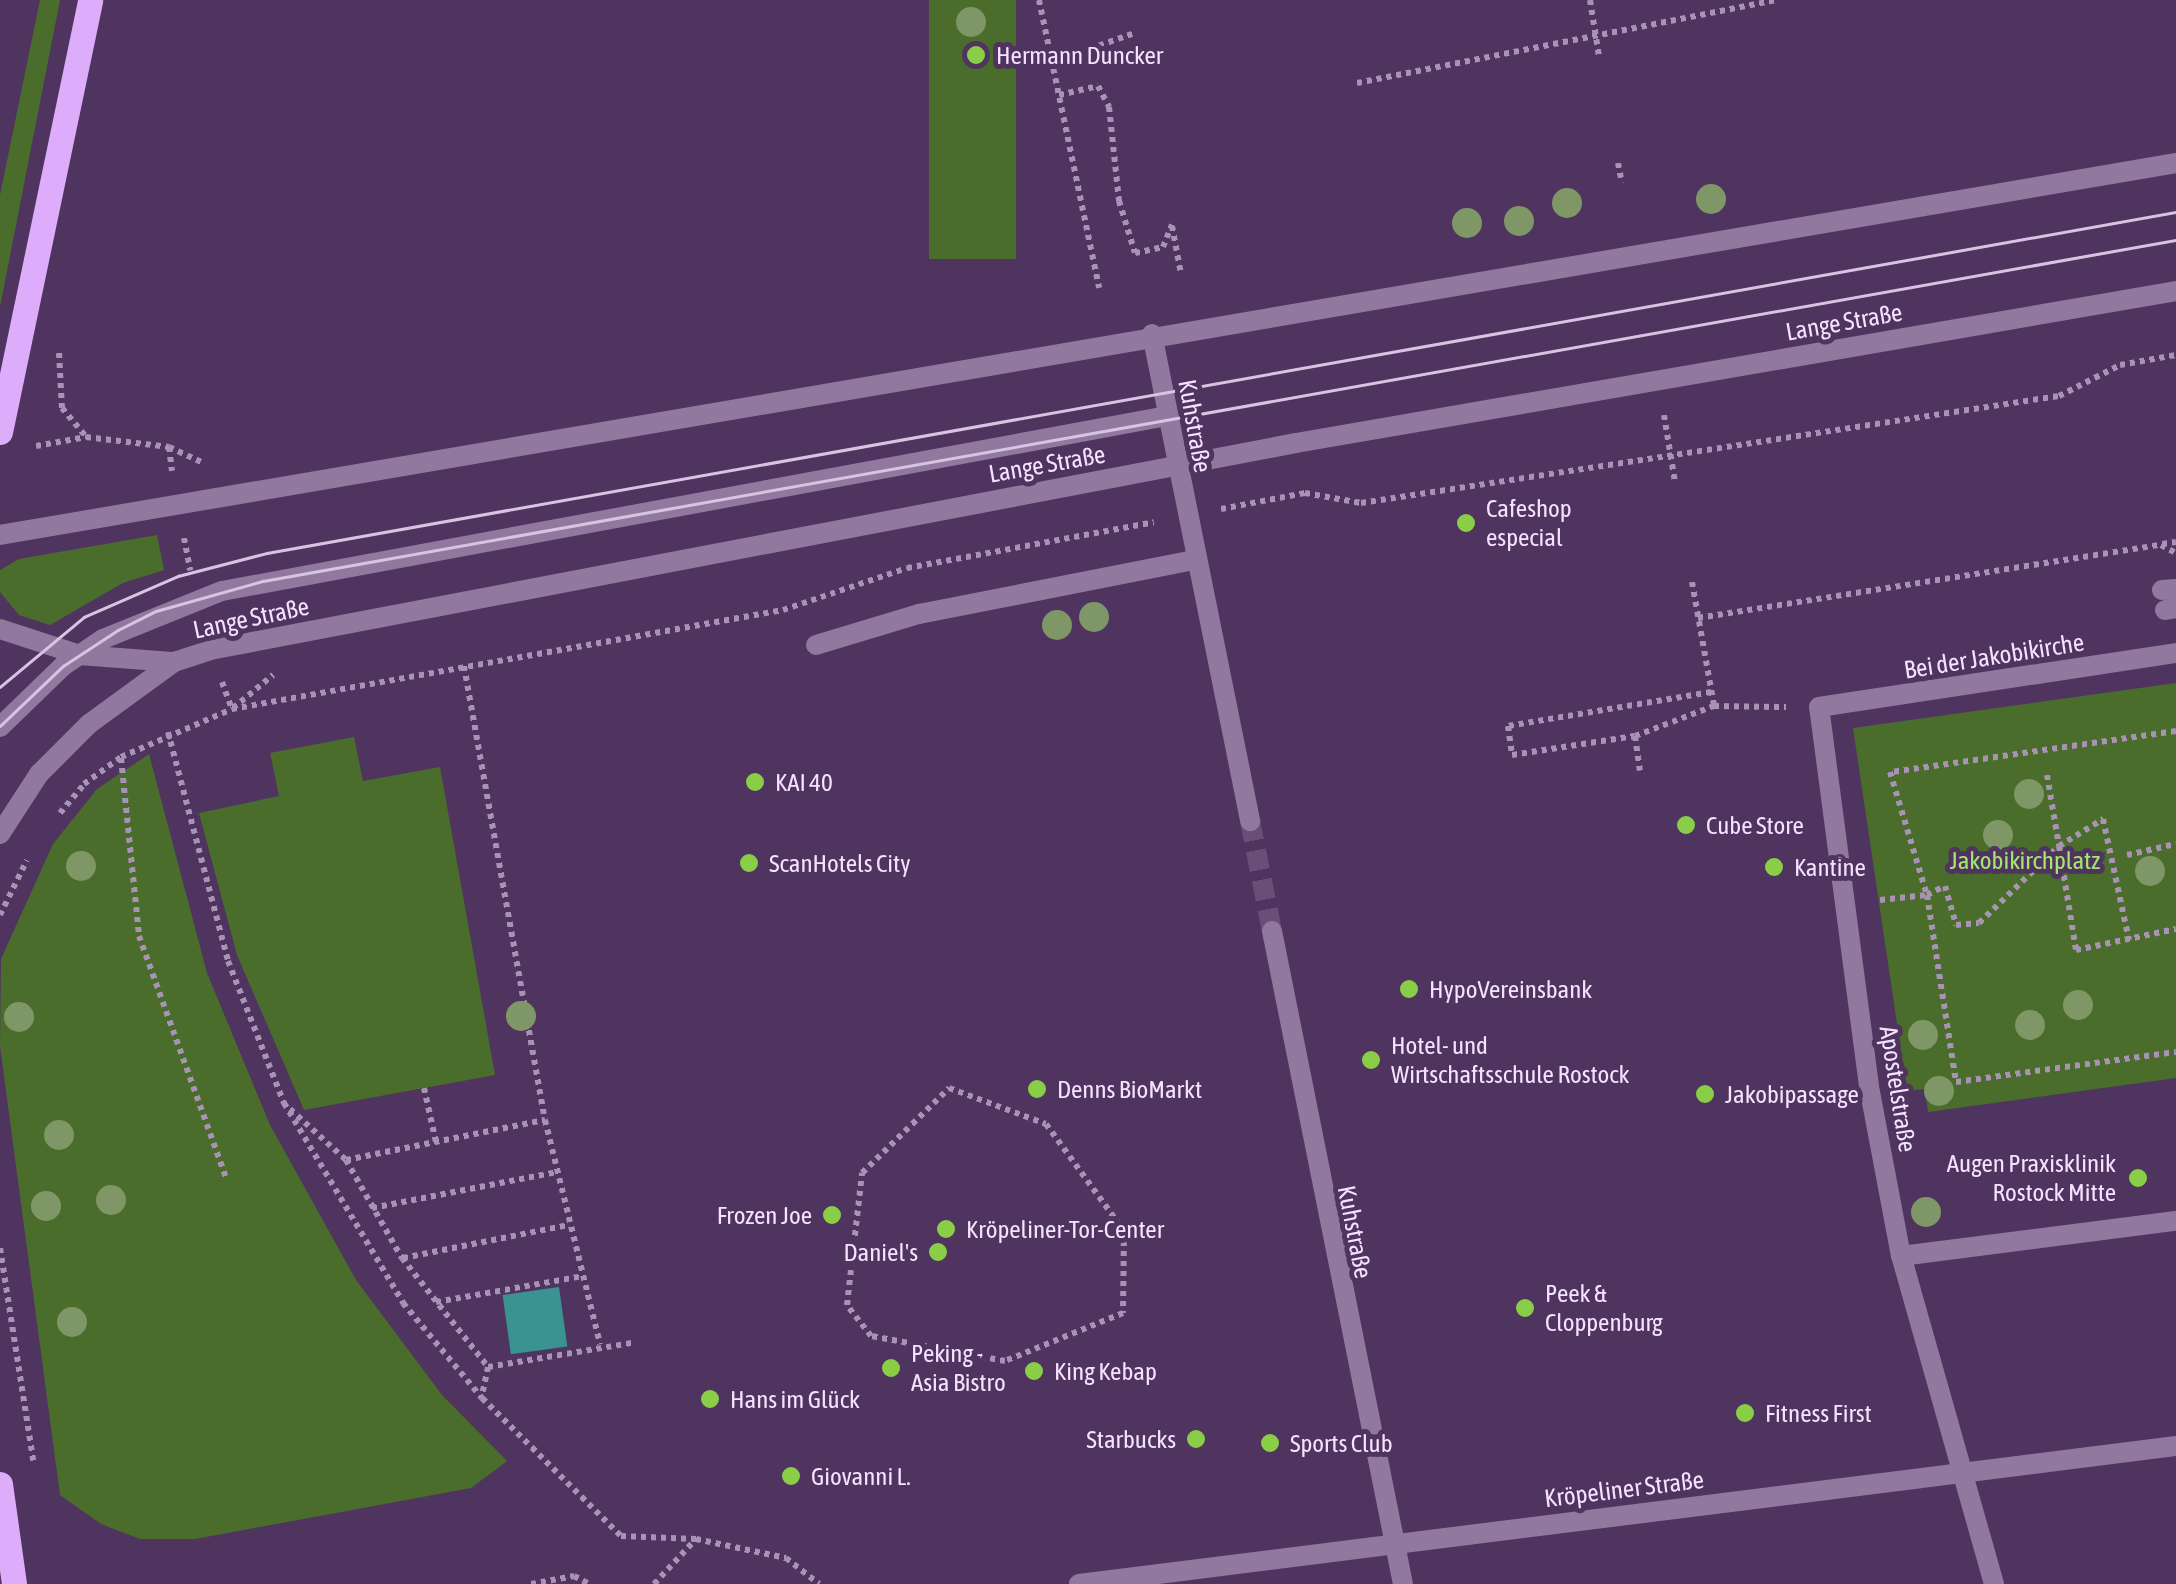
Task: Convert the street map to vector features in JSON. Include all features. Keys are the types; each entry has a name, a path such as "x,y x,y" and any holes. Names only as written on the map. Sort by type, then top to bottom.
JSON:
{"main road":[{"path":"9,440 90,0"},
{"path":"0,1484 14,1584"}],"street":[{"path":"0,535 1152,334 2176,162"},
{"name":"Lange Straße","path":"0,834 65,746 174,662 227,646 1176,465 2176,291"},
{"name":"Kuhstraße","path":"1152,334 1194,560 1250,820"},
{"path":"0,726 80,654 144,617 222,591 1168,416"},
{"path":"816,645 864,626 1194,560"},
{"path":"0,629 80,654 174,662"},
{"name":"Bei der Jakobikirche","path":"1819,707 2176,653"},
{"name":"Apostelstraße","path":"1819,707 1849,905 1870,1086 1901,1256 1994,1584"},
{"name":"Kuhstraße","path":"1272,931 1330,1239 1403,1584"},
{"path":"1901,1256 2176,1222"},
{"name":"Kröpeliner Straße","path":"1079,1584 2176,1446"}],"path":[{"path":"1039,0 1099,288"},
{"path":"1590,0 1598,56"},
{"path":"1356,83 1776,0"},
{"path":"1052,62 1135,33"},
{"path":"1059,96 1098,86 1109,107 1120,202 1134,253 1163,247 1172,225 1181,274"},
{"path":"1618,163 1622,184"},
{"path":"55,820 84,784 121,757 168,732 232,709 783,610 907,568 1305,493 1361,503 2058,396 2120,365 2176,355"},
{"path":"1657,380 1675,482"},
{"path":"70,422 86,437"},
{"path":"9,440 86,437 168,447"},
{"path":"1698,618 2176,542"},
{"path":"2160,544 2176,553"},
{"path":"1692,582 1714,706"},
{"path":"464,666 545,1120 600,1344"},
{"path":"1711,692 1508,726 1512,755 1635,736 1714,706 1819,707"},
{"path":"168,732 228,961 284,1103 404,1304 482,1398 620,1536 696,1539 786,1558 820,1584"},
{"path":"2176,732 1890,772 1927,895 1956,1082 2176,1052"},
{"path":"1635,736 1640,771"},
{"path":"121,757 139,936 226,1178"},
{"path":"2047,775 2076,950 2176,929"},
{"path":"1849,905 1927,895 1946,886 1956,926 1979,923 2060,846 2103,820 2128,940"},
{"path":"2127,854 2176,844"},
{"path":"0,915 36,848"},
{"path":"424,1088 436,1142"},
{"path":"949,1088 1046,1124 1124,1232 1123,1313 1005,1361 871,1336 847,1306 862,1173 949,1088"},
{"path":"284,1103 346,1160 402,1258 488,1367 482,1398"},
{"path":"346,1160 545,1120"},
{"path":"372,1208 557,1172"},
{"path":"402,1258 568,1225"},
{"path":"0,1248 37,1482"},
{"path":"436,1302 582,1276"},
{"path":"488,1367 600,1344 632,1343"},
{"path":"654,1584 696,1539"},
{"path":"531,1584 574,1576 589,1584"}],"green space":[{"path":"40,0 60,0 0,307 0,195"},
{"path":"929,0 1016,0 1016,259 929,259"},
{"path":"157,535 164,570 123,583 50,625 19,615 0,592 0,570 19,559"},
{"name":"Jakobikirchplatz","path":"2176,683 2176,1078 1928,1112 1925,1089 1907,1091 1853,728"},
{"path":"354,737 363,781 440,767 495,1075 304,1110 237,955 199,813 279,796 270,753"},
{"path":"149,754 207,973 270,1125 356,1280 442,1395 507,1461 471,1488 195,1539 140,1539 101,1524 60,1495 0,1046 1,959 53,844 97,789"}],"shaded area":[{"path":"559,1287 567,1346 511,1354 503,1295"}],"tunnel":[{"path":"1250,821 1272,931"}],"tram line":[{"path":"0,687 84,617 178,576 267,553 2176,212"},
{"path":"0,726 63,666 118,630 156,611 263,581 2176,240"}],"place":[{"name":"Hermann Duncker","path":"976,55"},
{"name":"Cafeshop especial","path":"1466,523"},
{"name":"KAI 40","path":"755,782"},
{"name":"Cube Store","path":"1686,825"},
{"name":"ScanHotels City","path":"749,863"},
{"name":"Kantine","path":"1774,867"},
{"name":"HypoVereinsbank","path":"1409,989"},
{"name":"Hotel- und Wirtschaftsschule Rostock","path":"1371,1060"},
{"name":"Denns BioMarkt","path":"1037,1089"},
{"name":"Jakobipassage","path":"1705,1094"},
{"name":"Augen Praxisklinik Rostock Mitte","path":"2138,1178"},
{"name":"Frozen Joe","path":"832,1215"},
{"name":"Kröpeliner-Tor-Center","path":"946,1229"},
{"name":"Daniel's","path":"938,1252"},
{"name":"Peek & Cloppenburg","path":"1525,1308"},
{"name":"Peking - Asia Bistro","path":"891,1368"},
{"name":"King Kebap","path":"1034,1371"},
{"name":"Hans im Glück","path":"710,1399"},
{"name":"Fitness First","path":"1745,1413"},
{"name":"Starbucks","path":"1196,1439"},
{"name":"Sports Club","path":"1270,1443"},
{"name":"Giovanni L.","path":"791,1476"}]}
